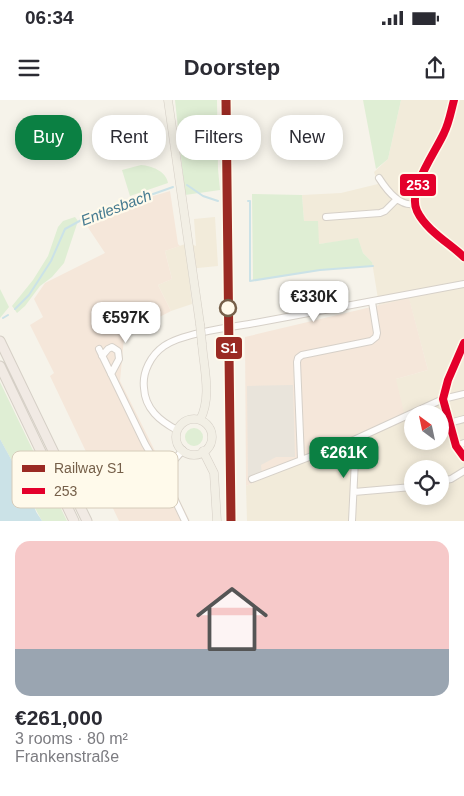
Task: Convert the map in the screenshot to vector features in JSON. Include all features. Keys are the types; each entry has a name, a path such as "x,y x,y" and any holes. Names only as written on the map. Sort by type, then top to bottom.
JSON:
{"highway":[{"path":"0,341 53,451"},
{"path":"0,366 41,451"},
{"path":"68,508 74,521"},
{"path":"81,508 87,521"}],"main road":[{"path":"168,100 200,324 206,386 206,405 200,420"},
{"path":"200,420 205,423 211,433 209,445 203,452 189,454 176,442 178,430 184,422 200,420"},
{"path":"203,452 214,473 217,521"}],"street":[{"path":"454,100 447,127 418,183 414,204 416,210 425,221 464,257"},
{"path":"379,178 384,186 398,199 409,205 414,204"},
{"path":"326,217 380,213 398,199"},
{"path":"178,430 157,417 145,398 143,383 145,374 150,361 158,350 165,345 182,338 464,284"},
{"path":"300,459 298,358 371,341 376,337 377,333 372,302"},
{"path":"444,405 443,399 448,380 464,343"},
{"path":"102,356 108,349 112,348 118,351 119,360 111,374"},
{"path":"99,349 150,451"},
{"path":"252,479 356,439 443,399 464,394"},
{"path":"464,419 449,423 456,446 464,457"},
{"path":"352,521 356,439"},
{"path":"456,446 464,443"},
{"path":"178,456 183,450"},
{"path":"449,479 464,471"},
{"path":"354,492 404,487"},
{"path":"178,506 185,521"}],"shaded area":[{"path":"401,100 464,100 464,521 247,521 246,486 300,463 396,379 428,370 409,299 379,305 372,262 363,253 358,239 319,244 304,222 302,195 341,193 378,184 374,172 388,159"},
{"path":"170,191 178,244 180,246 165,251 172,279 158,285 171,311 124,338 120,381 155,451 86,451 50,376 54,373 30,325 43,317 34,299 45,283 105,253 85,223"},
{"path":"215,217 218,266 188,269 192,304 171,311 158,285 172,279 165,251 188,243 196,246 194,219"},
{"path":"409,298 428,370 396,379 404,417 246,486 245,337"},
{"path":"293,385 295,457 276,457 261,465 262,474 248,477 247,386"},
{"path":"178,497 190,521 119,521 113,508 178,508"}],"green space":[{"path":"175,100 217,100 217,115 177,115"},
{"path":"363,100 401,100 388,159 376,169"},
{"path":"181,160 218,160 220,190 185,195"},
{"path":"141,165 161,172 168,183 130,196 122,170"},
{"path":"252,194 302,195 304,221 318,221 319,244 358,238 363,253 372,262 373,266 320,270 253,281"},
{"path":"75,217 78,221 64,263 52,277 40,286 25,306 17,313 12,306 33,280 48,256 58,227 63,221"},
{"path":"0,289 9,307 0,318"},
{"path":"0,382 33,451 12,451 12,461 0,439"},
{"path":"190,428 198,428 203,433 201,444 190,446 185,441 185,433"},
{"path":"35,508 61,508 67,521 42,521"}],"water":[{"path":"0,439 12,461 12,508 36,508 42,521 0,521"}],"waterway":[{"name":"Entlesbach","path":"187,185 203,196 218,201"},
{"name":"Entlesbach","path":"15,309 29,295 51,261 65,229 85,218 173,187"},
{"name":"Entlesbach","path":"248,201 250,201 250,281 320,270 373,266"},
{"path":"3,318 8,315"}],"rail line":[{"name":"S1","path":"226,100 231,521"}],"transit line":[{"name":"253","path":"454,100 446,129 419,182 415,202 417,211 426,224 464,257"},
{"name":"253","path":"464,343 448,380 443,399 456,446 464,457"}]}
